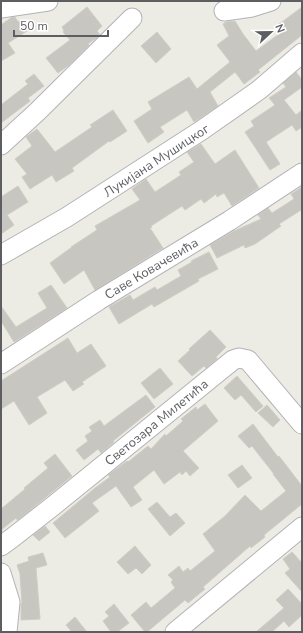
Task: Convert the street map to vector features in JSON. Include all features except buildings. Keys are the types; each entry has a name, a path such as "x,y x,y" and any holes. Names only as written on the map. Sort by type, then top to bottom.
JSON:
{"street":[{"path":"1,8 48,1"},
{"path":"224,11 252,7 272,1"},
{"path":"1,145 37,112 132,18"},
{"name":"Лукијана Мушицког","path":"1,255 67,217 202,130 259,90 302,53"},
{"name":"Саве Ковачевића","path":"1,364 99,300 302,174"},
{"name":"Светозара Милетића","path":"1,546 53,506 227,363 233,360 239,358 248,360 302,424"},
{"path":"175,632 302,527"},
{"path":"1,573 10,602 7,632"}]}
